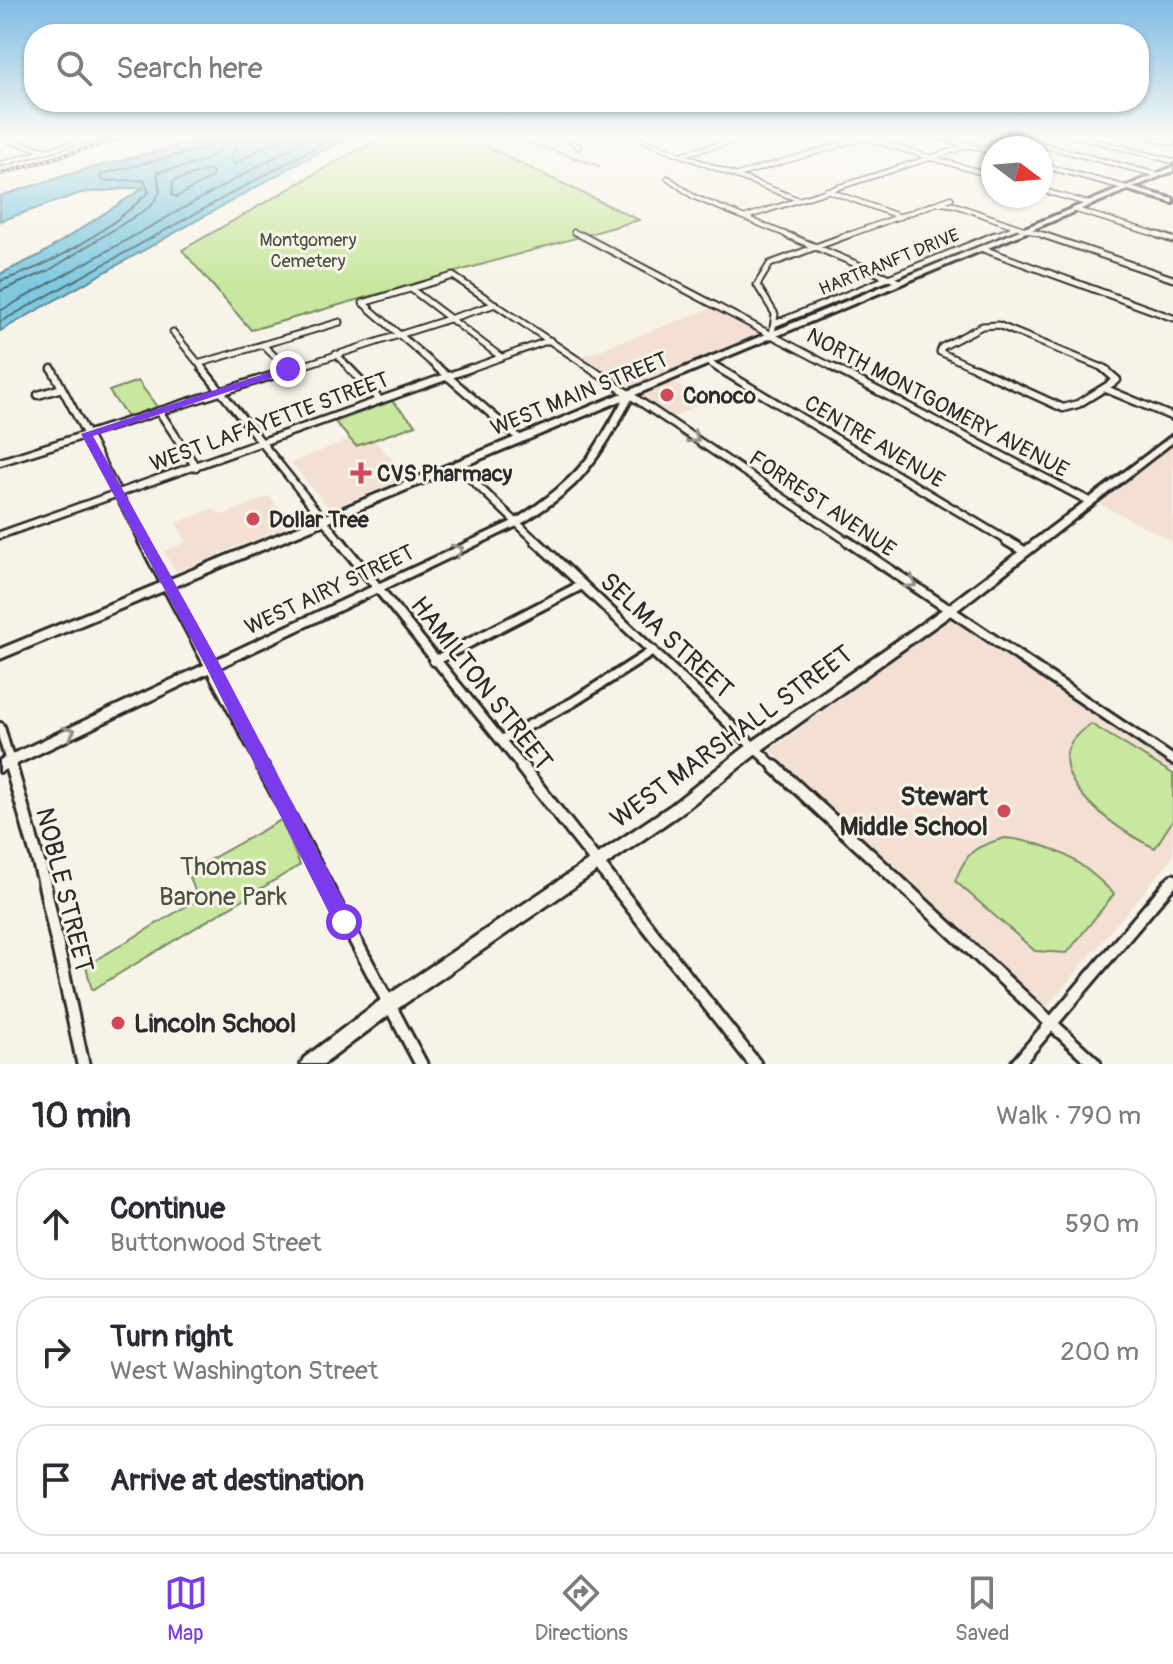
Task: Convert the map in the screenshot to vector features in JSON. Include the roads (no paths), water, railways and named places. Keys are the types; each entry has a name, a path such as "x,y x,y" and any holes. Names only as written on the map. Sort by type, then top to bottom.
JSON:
{"main road":[{"name":"WEST MAIN STREET","path":"0,654 1135,185"}],"street":[{"path":"677,185 694,197 899,282"},
{"path":"760,185 797,199"},
{"path":"746,217 843,185"},
{"path":"1114,185 1173,201"},
{"path":"826,190 901,217"},
{"path":"1053,193 1090,204"},
{"path":"772,335 772,307 759,291 758,279 770,264 949,199 955,205"},
{"path":"939,203 955,205 1173,279"},
{"path":"1076,210 1173,240"},
{"path":"1009,224 1029,230"},
{"name":"HARTRANFT DRIVE","path":"774,324 1016,227"},
{"name":"NORTH MONTGOMERY AVENUE","path":"574,232 1089,501"},
{"path":"983,249 1173,318"},
{"name":"FORREST AVENUE","path":"411,289 453,276 1173,760"},
{"path":"501,357 411,289 363,303 520,439"},
{"path":"0,462 496,304"},
{"path":"201,363 340,322"},
{"path":"998,325 1114,373 1117,380 1106,389 1073,407 1063,408 949,358 940,350 982,326 998,325"},
{"name":"HAMILTON STREET","path":"173,332 325,519 354,561 380,588 434,661 501,740 594,863 755,1064"},
{"name":"WEST LAFAYETTE STREET","path":"0,535 550,340"},
{"path":"263,345 288,369"},
{"path":"336,354 380,400"},
{"name":"CENTRE AVENUE","path":"708,362 1024,551"},
{"path":"52,369 212,665 421,1064"},
{"path":"38,395 62,388"},
{"path":"1106,389 1173,417"},
{"name":"WEST AIRY STREET","path":"4,764 380,588 545,506 581,475 603,445 630,395"},
{"path":"159,411 196,467"},
{"name":"WEST MARSHALL STREET","path":"310,1064 388,1005 675,810 754,748 951,609 1173,438"},
{"name":"SELMA STREET","path":"456,465 754,748 1095,1064"},
{"path":"434,661 582,585"},
{"path":"501,740 573,702 653,651"},
{"name":"NOBLE STREET","path":"0,727 4,764 43,878 83,1064"},
{"path":"1017,1064 1173,880"}],"water":[{"path":"36,185 260,185 0,331 0,274 40,255 145,187 81,193 0,221 0,196"}],"place":[{"name":"Conoco","path":"667,395"},
{"name":"CVS Pharmacy","path":"361,473"},
{"name":"Dollar Tree","path":"253,519"},
{"name":"Stewart Middle School","path":"1004,811"},
{"name":"Lincoln School","path":"118,1023"}],"park label":[{"name":"Montgomery Cemetery","path":"308,250"},
{"name":"Thomas Barone Park","path":"223,881"}]}
